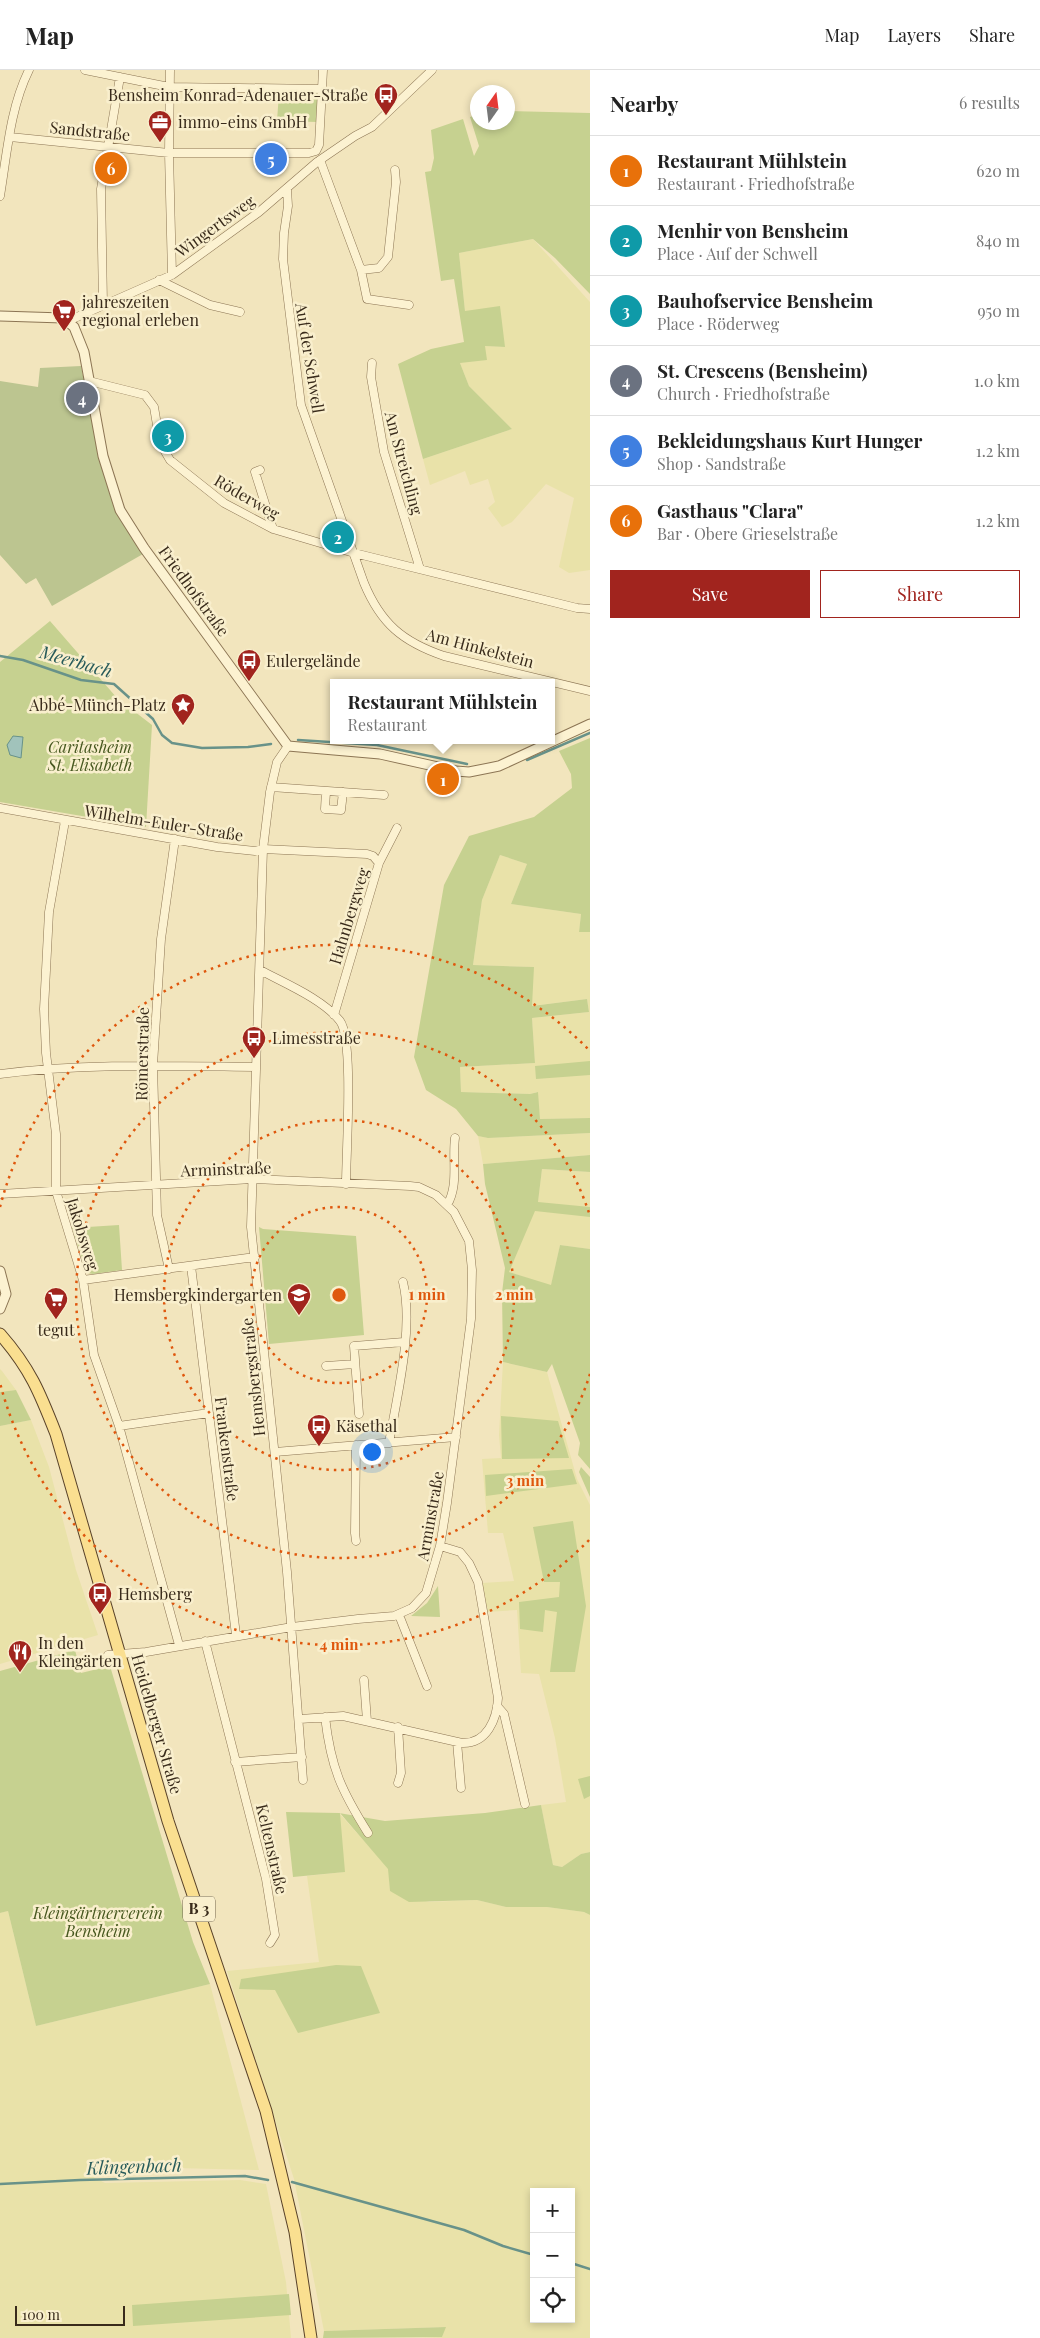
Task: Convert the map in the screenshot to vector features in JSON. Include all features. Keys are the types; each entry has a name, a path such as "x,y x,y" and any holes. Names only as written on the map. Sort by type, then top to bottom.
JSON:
{"main road":[{"name":"Heidelberger Straße","path":"0,1334 33,1378 62,1452 113,1654 256,2078 283,2177 297,2241 311,2338"},
{"name":"Heidelberger Straße","path":"0,1345 17,1365 45,1406"}],"street":[{"path":"0,196 2,174 20,91 29,70"},
{"path":"85,70 169,87 322,88 323,70"},
{"path":"170,70 169,154 172,274"},
{"name":"Wingertsweg","path":"68,321 172,274 287,189 320,160 386,116 432,70"},
{"path":"104,304 100,190 120,77"},
{"name":"Sandstraße","path":"10,137 169,154 303,154 316,150 319,145 322,88"},
{"path":"320,160 361,270 367,299 409,306"},
{"path":"361,270 379,268 388,257 396,182 395,170"},
{"name":"Auf der Schwell","path":"287,189 288,206 283,259 301,405 354,553"},
{"path":"159,280 210,305 240,312"},
{"path":"0,316 55,317 68,321"},
{"name":"Friedhofstraße","path":"68,321 78,334 103,456 120,510 144,548 288,746"},
{"name":"Am Streichling","path":"372,363 370,377 384,452 420,569"},
{"name":"Röderweg","path":"89,381 146,395 154,407 160,443 170,460 224,503 273,529 354,553 590,609"},
{"path":"260,470 255,472 273,529"},
{"name":"Am Hinkelstein","path":"354,553 364,583 376,608 394,630 412,643 444,656 540,679"},
{"name":"Am Hinkelstein","path":"555,683 590,691"},
{"path":"555,740 590,724"},
{"path":"288,746 380,754 449,770 469,772 499,766 547,744"},
{"name":"Hemsbergstraße","path":"288,746 277,762 271,787 263,849 251,1227 292,1627 303,1780"},
{"path":"271,787 384,795"},
{"path":"326,791 325,809 341,810 343,792"},
{"name":"Wilhelm-Euler-Straße","path":"0,808 236,850 255,851 263,849 367,854 373,856 380,863"},
{"name":"Jakobsweg","path":"66,820 49,912 44,1009 48,1068 56,1134 56,1191 83,1280 94,1355 119,1426 179,1646"},
{"name":"Hahnbergweg","path":"334,1015 380,863 397,828"},
{"name":"Römerstraße","path":"169,1269 157,1215 153,1065 161,939 175,839"},
{"path":"260,970 315,1001 342,1022 348,1056 346,1184"},
{"path":"0,1074 48,1068 153,1065 256,1067"},
{"path":"447,1204 452,1196 455,1138"},
{"name":"Arminstraße","path":"0,1194 252,1180 419,1187 436,1195 447,1204 464,1228 468,1241 472,1270 470,1319 456,1437 440,1546 426,1593 412,1608 399,1616"},
{"path":"83,1280 255,1257"},
{"name":"Frankenstraße","path":"191,1266 236,1635"},
{"path":"0,1271 0,1276"},
{"path":"0,1271 6,1294 0,1309"},
{"path":"389,1443 404,1342 407,1299 403,1282"},
{"path":"0,1297 4,1286"},
{"path":"359,1414 354,1346 404,1342"},
{"path":"326,1366 355,1364"},
{"path":"119,1426 209,1413"},
{"path":"275,1452 456,1437"},
{"path":"356,1445 356,1541"},
{"path":"300,1719 343,1716 457,1742 472,1742 486,1734 493,1722 498,1706 497,1689 478,1582 469,1563 460,1552 440,1546"},
{"path":"113,1654 148,1652 236,1635 292,1627 399,1616 427,1686"},
{"name":"Keltenstraße","path":"205,1641 269,1892 275,1935 270,1943"},
{"path":"364,1680 367,1721"},
{"path":"498,1706 504,1714 525,1804"},
{"path":"325,1716 328,1742 337,1779 345,1797 368,1833"},
{"path":"398,1728 401,1773 398,1783"},
{"path":"457,1742 461,1788"},
{"path":"235,1762 302,1757"}],"shaded area":[{"path":"533,239 590,302 590,570 569,573 559,567 574,498 546,484 512,522 502,527 488,508 495,502 488,479 470,485 465,471 430,485 423,459 512,429 469,386 460,363 485,346 505,347 465,311 459,253"},
{"path":"500,855 527,864 511,904 581,914 579,932 590,932 590,1118 540,1119 537,1092 530,1094 461,1092 460,1067 535,1063 532,1018 589,1012 587,999 531,1006 533,967 473,965 482,900"},
{"path":"590,1133 590,1155 483,1164 478,1136 488,1138"},
{"path":"542,1169 590,1172 590,1249 560,1245 551,1286 509,1272 538,1201"},
{"path":"503,1362 547,1372 577,1479 590,1505 590,1852 581,1854 562,1867 553,1865 541,1805 566,1802 555,1738 539,1674 521,1673 517,1610 487,1612 482,1583 514,1581 503,1533 488,1533 482,1459 501,1458 499,1435"},
{"path":"0,1369 2,1371 16,1390 0,1392"},
{"path":"31,1420 49,1467 76,1570 98,1635 0,1664 0,1426"},
{"path":"339,1813 389,1869 390,1891 429,1902 477,1900 506,1907 547,1907 584,1912 590,1915 590,2338 422,2338 442,2337 445,2327 324,2331 294,2179 227,1971 319,1962 307,1876 344,1872"},
{"path":"8,1911 36,2026 210,1984 259,2170 135,2167 85,2173 105,2183 240,2180 266,2184 286,2282 291,2338 0,2338 0,1913"}],"green space":[{"path":"279,93 317,93 319,95 318,122 277,121"},
{"path":"515,111 590,113 590,294 555,258 533,239 459,253 465,311 500,306 505,347 485,346 487,360 460,363 469,386 512,429 423,459 398,364 431,349 464,342 454,279 441,281 425,172 431,171 434,158 431,130 463,119 474,156 479,146 474,130 515,130"},
{"path":"81,366 90,409 116,508 143,554 52,606 36,578 26,584 0,555 0,381 38,387 40,368"},
{"name":"Caritasheim St. Elisabeth","path":"50,621 117,698 152,725 146,827 0,802 0,662"},
{"path":"590,738 590,932 579,932 581,914 511,904 527,864 500,855 482,900 473,965 534,967 532,1006 587,999 589,1012 532,1018 535,1063 460,1067 461,1092 530,1094 538,1092 540,1119 590,1118 590,1133 488,1138 478,1136 456,1109 426,1090 414,1057 444,885 469,836 534,817 572,788 571,774 559,751"},
{"path":"590,1061 590,1075 536,1079 535,1066"},
{"path":"590,1155 590,1172 542,1169 538,1202 590,1207 590,1217 535,1211 509,1272 551,1285 560,1245 590,1249 590,1469 578,1455 580,1443 552,1364 547,1372 503,1362 502,1293 505,1268 485,1184 483,1164"},
{"path":"119,1225 122,1270 93,1274 87,1273 72,1228"},
{"path":"259,1227 263,1229 356,1236 364,1335 269,1344"},
{"path":"16,1390 31,1420 0,1426 0,1392"},
{"path":"501,1416 558,1421 569,1458 502,1459"},
{"path":"581,1467 590,1477 590,1497 579,1472"},
{"path":"572,1469 577,1484 486,1496 485,1475"},
{"path":"573,1521 586,1606 575,1672 550,1672 557,1612 545,1610 543,1632 520,1629 519,1602 559,1597 560,1582 544,1582 533,1527"},
{"path":"438,1586 440,1617 411,1616 427,1603"},
{"name":"Kleingärtnerverein Bensheim","path":"75,1650 81,1673 110,1666 193,1942 210,1984 36,2026 8,1911 0,1913 0,1671"},
{"path":"590,1776 590,1796 584,1799 578,1779"},
{"path":"541,1805 553,1865 562,1867 581,1854 590,1852 590,1915 584,1912 547,1907 506,1907 477,1900 409,1902 390,1891 388,1869 340,1813 385,1821 485,1813"},
{"path":"286,1812 340,1813 345,1872 293,1877"},
{"path":"336,1965 361,1966 380,2013 298,2033 275,1990 239,1989 241,1979"},
{"path":"289,2294 291,2315 133,2326 132,2305"},
{"path":"446,2327 442,2337 323,2338 324,2331"}],"water":[{"path":"13,736 23,737 21,758 10,755 7,745"}],"waterway":[{"name":"Meerbach","path":"0,656 23,660 81,680 114,684 153,719 162,735 172,743 202,748 248,747 271,744"},
{"name":"Meerbach","path":"527,760 590,733"},
{"name":"Meerbach","path":"298,740 330,742"},
{"name":"Meerbach","path":"361,744 377,745 467,764"},
{"name":"Klingenbach","path":"0,2184 245,2176 268,2180"},
{"name":"Klingenbach","path":"292,2182 464,2230 503,2246 530,2254"},
{"name":"Klingenbach","path":"575,2264 590,2269"}],"place":[{"name":"Bensheim Konrad-Adenauer-Straße","path":"386,116"},
{"name":"immo-eins GmbH","path":"160,143"},
{"name":"Bekleidungshaus Kurt Hunger","path":"271,159"},
{"name":"Gasthaus \"Clara\"","path":"111,168"},
{"name":"jahreszeiten regional erleben","path":"64,332"},
{"name":"St. Crescens (Bensheim)","path":"82,398"},
{"name":"Bauhofservice Bensheim","path":"168,436"},
{"name":"Menhir von Bensheim","path":"338,537"},
{"name":"Eulergelände","path":"249,682"},
{"name":"Abbé-Münch-Platz","path":"183,726"},
{"name":"Restaurant Mühlstein","path":"443,779"},
{"name":"Limesstraße","path":"254,1059"},
{"name":"Hemsbergkindergarten","path":"299,1316"},
{"name":"tegut","path":"56,1320"},
{"name":"Käsethal","path":"319,1447"},
{"name":"Hemsberg","path":"100,1615"},
{"name":"In den Kleingärten","path":"20,1673"}]}
